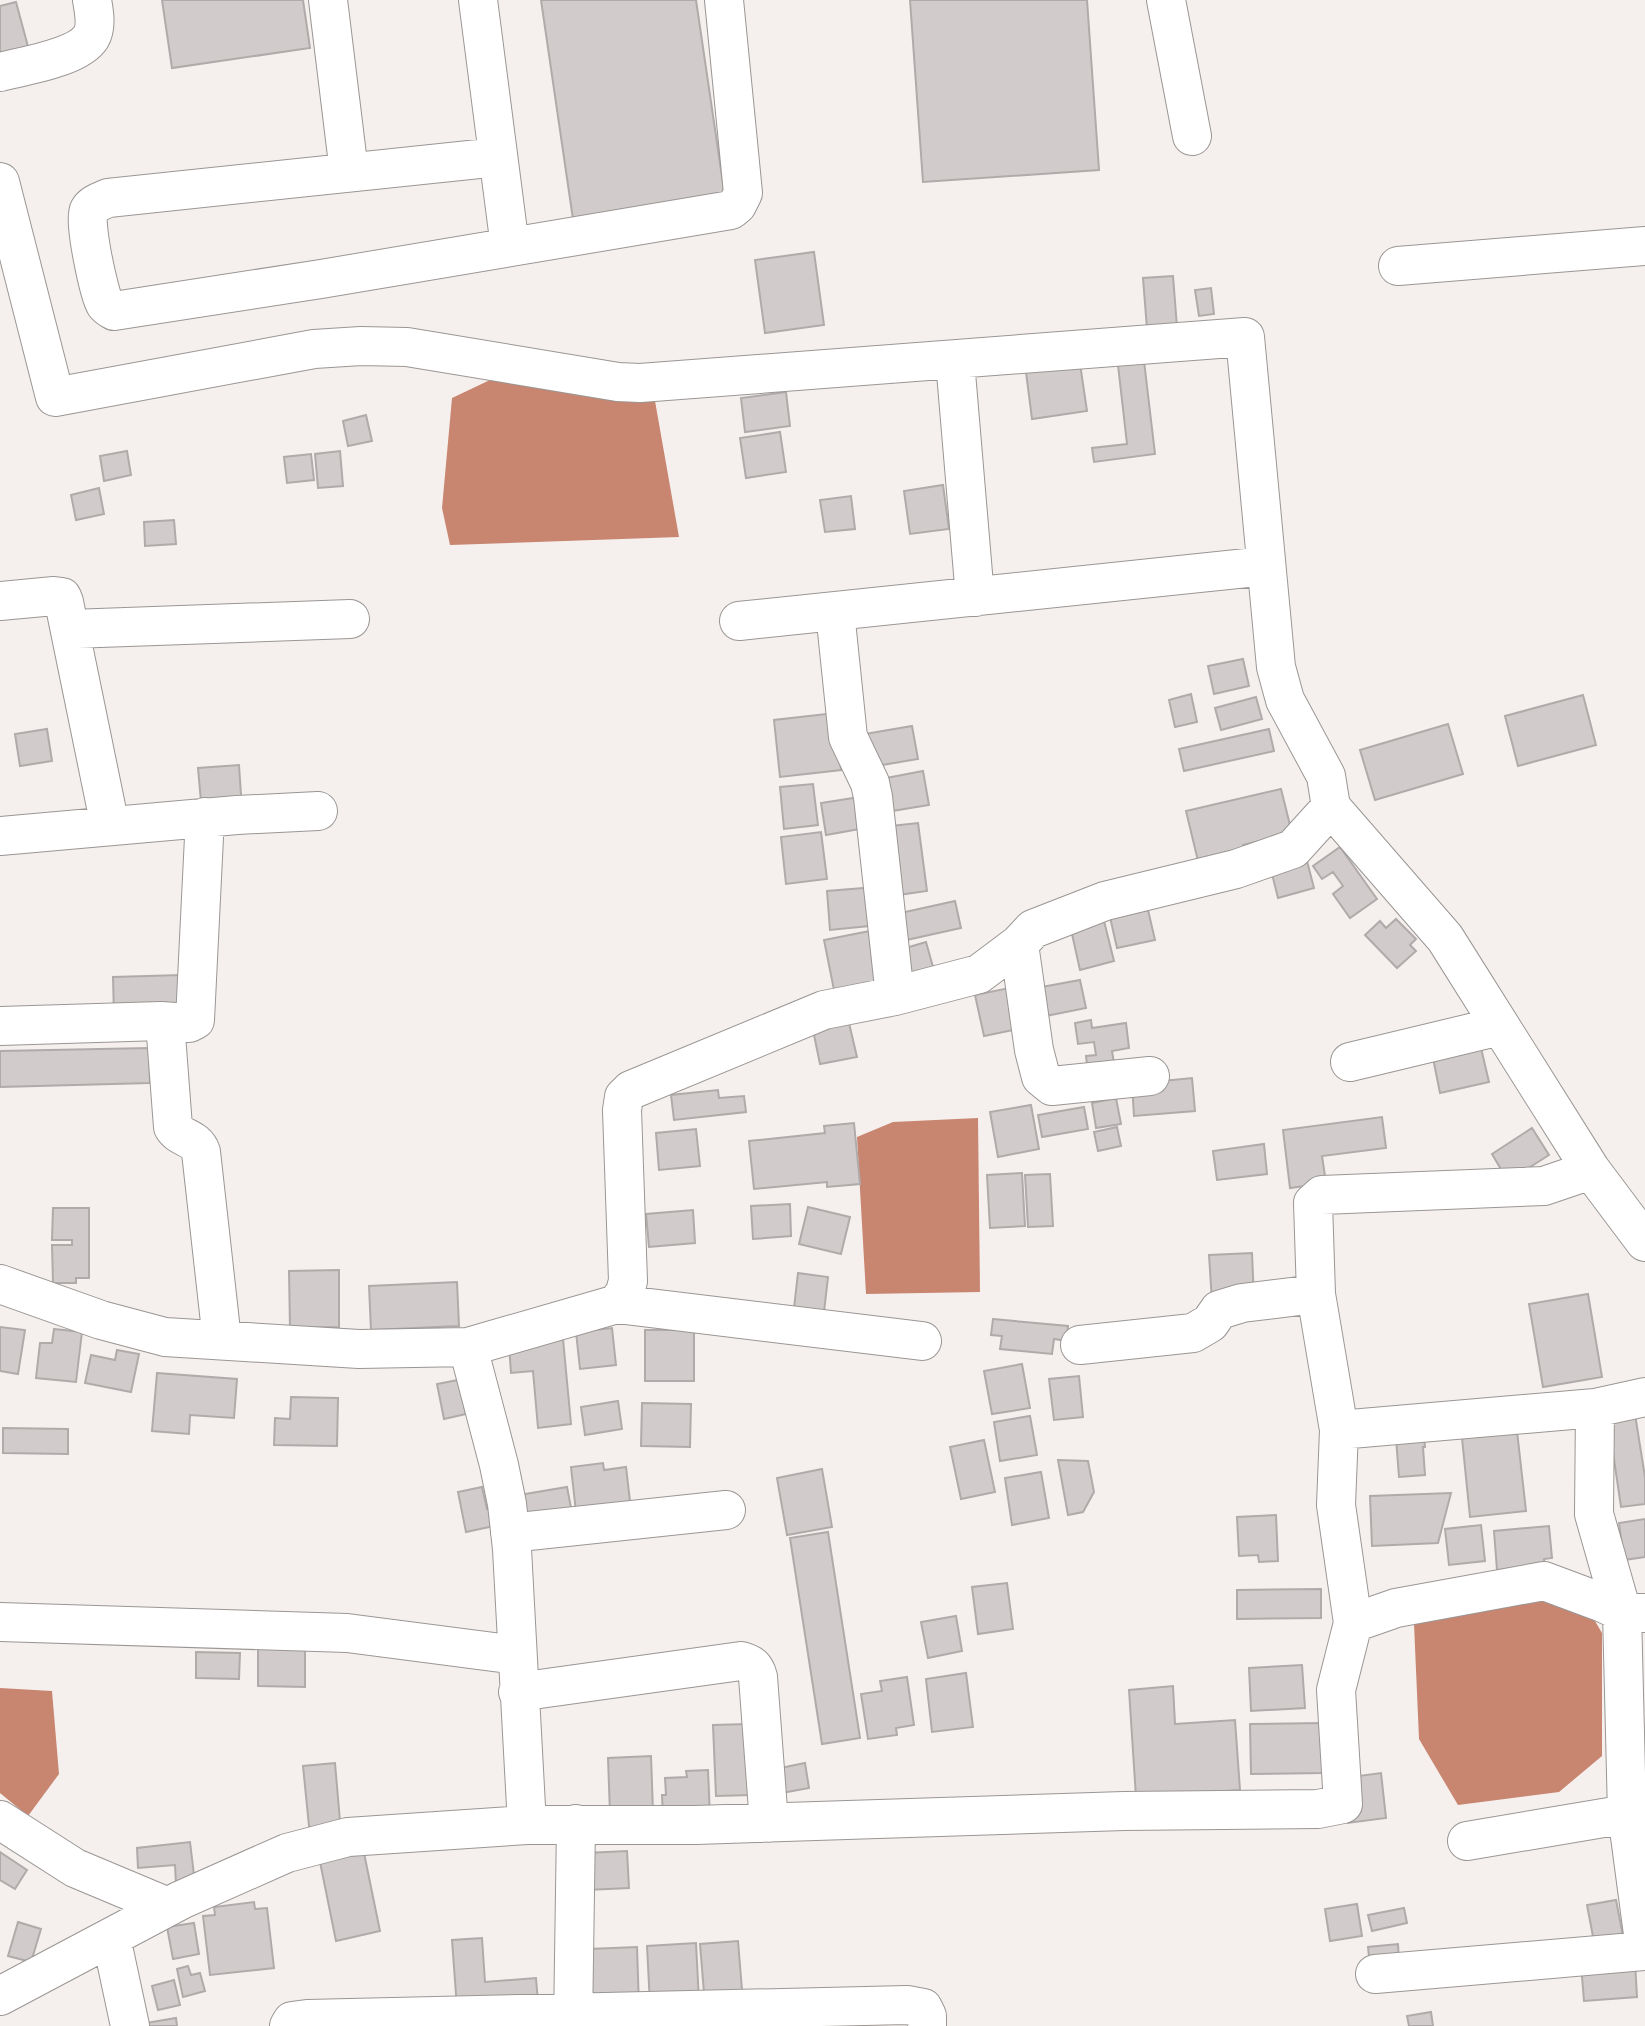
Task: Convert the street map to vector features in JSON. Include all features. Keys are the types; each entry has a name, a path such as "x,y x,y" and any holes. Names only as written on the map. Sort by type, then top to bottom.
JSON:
{"street":[{"path":"0,72 72,52 86,44 94,27 92,0"},
{"path":"328,0 349,172"},
{"path":"478,0 510,247"},
{"path":"498,157 108,198 97,202 89,210 87,219 90,246 105,304 114,311 732,210 743,193 724,0"},
{"path":"1166,0 1192,136"},
{"path":"0,181 55,397 314,349 361,346 407,347 618,382 640,383 1245,337 1276,667 1284,699 1326,776 1331,807 1445,938 1591,1170 1645,1242"},
{"path":"1398,266 1645,246"},
{"path":"955,360 975,597"},
{"path":"739,621 1266,566"},
{"path":"0,601 62,597 71,629 110,826"},
{"path":"835,612 848,737 870,783 873,797 895,996"},
{"path":"71,629 350,619"},
{"path":"617,1304 628,1281 622,1103 631,1090 824,1010 895,996 979,974 1019,944 1033,929 1105,901 1236,869 1293,849 1331,807"},
{"path":"0,836 205,817 318,811"},
{"path":"0,1026 189,1023 195,1020 205,817"},
{"path":"1019,944 1034,1050 1041,1077 1052,1086 1150,1076"},
{"path":"165,1022 173,1127 198,1144 201,1152 222,1340"},
{"path":"1350,1062 1500,1026"},
{"path":"0,1996 168,1907 287,1853 348,1837 527,1825 769,1823 1124,1811 1318,1809 1343,1804 1336,1690 1353,1623 1336,1505 1339,1430 1316,1294 1312,1203 1321,1195 1544,1186 1591,1170"},
{"path":"0,1284 133,1329 165,1337 359,1349 467,1347 617,1304 922,1341"},
{"path":"1080,1345 1193,1333 1210,1323 1219,1310 1242,1303 1316,1294"},
{"path":"467,1347 499,1465 510,1533 527,1825"},
{"path":"1339,1430 1595,1408 1645,1397"},
{"path":"1375,1974 1645,1950 1633,1801 1633,1612 1594,1514 1595,1408"},
{"path":"510,1533 726,1510"},
{"path":"1353,1623 1396,1608 1544,1581 1633,1612"},
{"path":"0,1622 347,1633 518,1674 741,1661 755,1667 758,1677 769,1823"},
{"path":"1467,1841 1633,1801"},
{"path":"0,1820 60,1861 168,1907"},
{"path":"573,2019 576,1824"},
{"path":"111,1937 130,2026"},
{"path":"289,2026 292,2021 307,2019 573,2019 907,2005 926,2011 927,2026"}],"shaded area":[{"path":"490,380 655,401 679,537 450,545 442,508 452,398"},
{"path":"978,1118 980,1292 866,1294 857,1137 893,1122"},
{"path":"1578,1592 1602,1633 1602,1756 1559,1792 1458,1805 1419,1739 1414,1624"},
{"path":"0,1688 52,1691 59,1774 28,1816 0,1793"}],"building":[{"path":"162,0 303,0 310,48 172,68"},
{"path":"541,0 696,0 726,204 574,226"},
{"path":"910,0 1087,0 1099,170 923,182"},
{"path":"16,2 30,54 0,62 0,6"},
{"path":"814,252 824,325 765,333 755,260"},
{"path":"1173,276 1177,327 1147,329 1143,278"},
{"path":"1211,288 1214,314 1199,316 1195,290"},
{"path":"1144,361 1155,454 1094,462 1092,448 1127,444 1118,365"},
{"path":"1080,364 1087,411 1032,419 1026,372"},
{"path":"786,392 790,426 745,432 741,398"},
{"path":"366,415 372,441 348,446 343,421"},
{"path":"780,432 786,472 746,478 740,438"},
{"path":"127,451 131,475 104,481 100,456"},
{"path":"340,451 343,486 318,488 315,454"},
{"path":"311,454 314,480 287,483 284,457"},
{"path":"943,485 949,529 910,534 904,491"},
{"path":"99,488 104,514 76,520 71,495"},
{"path":"851,496 855,529 825,532 820,500"},
{"path":"174,520 176,544 145,546 144,522"},
{"path":"1243,659 1249,686 1214,694 1208,666"},
{"path":"1191,694 1197,722 1175,727 1169,700"},
{"path":"1583,695 1596,745 1518,766 1505,716"},
{"path":"1256,697 1262,719 1221,730 1215,708"},
{"path":"835,713 841,770 780,777 774,720"},
{"path":"1448,724 1463,774 1375,800 1360,750"},
{"path":"912,726 918,759 864,768 859,735"},
{"path":"47,729 52,761 20,766 15,734"},
{"path":"1269,729 1274,751 1184,771 1179,749"},
{"path":"239,765 242,810 202,813 198,768"},
{"path":"923,771 929,805 892,811 886,778"},
{"path":"813,784 818,825 784,829 780,787"},
{"path":"1281,789 1292,833 1243,845 1245,854 1199,865 1186,811"},
{"path":"866,796 871,827 826,835 821,803"},
{"path":"918,823 927,891 891,896 882,827"},
{"path":"821,832 827,879 786,884 781,837"},
{"path":"1340,847 1377,899 1350,918 1333,894 1343,886 1333,872 1322,879 1313,866"},
{"path":"1307,861 1314,888 1278,898 1271,870"},
{"path":"875,887 879,925 830,930 827,891"},
{"path":"955,901 961,928 902,941 896,914"},
{"path":"1148,910 1155,940 1117,948 1110,917"},
{"path":"1103,917 1114,961 1080,970 1070,925"},
{"path":"1396,919 1416,939 1410,945 1416,951 1397,968 1365,935 1380,921 1386,928"},
{"path":"875,930 886,985 835,995 824,940"},
{"path":"926,942 935,974 907,981 899,950"},
{"path":"181,975 182,1014 114,1016 113,977"},
{"path":"1080,980 1086,1008 1041,1017 1036,988"},
{"path":"1019,986 1028,1027 984,1036 975,995"},
{"path":"1091,1020 1092,1028 1126,1023 1129,1048 1112,1051 1115,1069 1088,1073 1086,1056 1096,1055 1094,1042 1078,1044 1075,1023"},
{"path":"849,1023 857,1057 820,1064 813,1030"},
{"path":"149,1048 150,1083 0,1087 0,1051"},
{"path":"1481,1048 1489,1082 1440,1093 1433,1058"},
{"path":"1192,1078 1195,1111 1134,1116 1132,1084"},
{"path":"718,1090 719,1098 744,1096 746,1112 674,1120 671,1095"},
{"path":"1116,1098 1121,1124 1096,1128 1092,1103"},
{"path":"1031,1105 1039,1149 998,1157 990,1112"},
{"path":"1084,1107 1088,1129 1042,1137 1038,1115"},
{"path":"1382,1117 1386,1148 1322,1156 1326,1183 1290,1188 1283,1130"},
{"path":"854,1123 860,1184 827,1187 827,1182 754,1189 749,1141 825,1133 824,1126"},
{"path":"1117,1127 1121,1146 1098,1151 1094,1132"},
{"path":"1532,1128 1549,1155 1508,1181 1492,1154"},
{"path":"696,1129 700,1166 659,1170 656,1133"},
{"path":"1264,1144 1267,1174 1217,1180 1213,1151"},
{"path":"1022,1173 1025,1226 990,1228 987,1175"},
{"path":"1050,1174 1053,1226 1028,1227 1025,1175"},
{"path":"790,1204 791,1236 753,1239 751,1206"},
{"path":"808,1207 850,1217 841,1254 799,1244"},
{"path":"53,1208 89,1208 89,1278 76,1278 76,1283 53,1283 52,1245 72,1245 72,1240 52,1240"},
{"path":"693,1210 695,1243 649,1247 646,1214"},
{"path":"1252,1253 1254,1299 1212,1301 1209,1255"},
{"path":"339,1270 339,1327 290,1328 289,1271"},
{"path":"798,1273 828,1277 823,1321 793,1317"},
{"path":"457,1282 459,1326 371,1330 369,1286"},
{"path":"1588,1294 1602,1377 1543,1387 1529,1304"},
{"path":"993,1319 1068,1326 1067,1341 1054,1339 1052,1354 1000,1349 1002,1336 991,1335"},
{"path":"0,1327 25,1330 18,1374 0,1371"},
{"path":"612,1328 616,1365 580,1369 576,1332"},
{"path":"54,1329 82,1332 76,1382 36,1378 40,1343 52,1343"},
{"path":"645,1330 694,1330 694,1381 645,1381"},
{"path":"563,1339 571,1424 538,1428 533,1371 511,1373 509,1345"},
{"path":"117,1350 139,1354 131,1392 85,1383 91,1355 115,1360"},
{"path":"1022,1364 1030,1408 992,1414 984,1371"},
{"path":"157,1373 237,1379 234,1418 190,1415 189,1434 152,1431"},
{"path":"1079,1376 1083,1417 1054,1420 1049,1379"},
{"path":"458,1380 466,1414 444,1419 437,1384"},
{"path":"291,1397 338,1398 337,1446 274,1445 275,1418 290,1419"},
{"path":"618,1401 622,1429 585,1435 581,1407"},
{"path":"642,1403 691,1404 690,1447 641,1446"},
{"path":"1634,1408 1645,1477 1645,1504 1621,1507 1607,1412"},
{"path":"1030,1416 1037,1455 1000,1461 994,1422"},
{"path":"3,1428 68,1429 68,1454 3,1453"},
{"path":"1517,1431 1526,1511 1470,1517 1462,1438"},
{"path":"1424,1436 1425,1475 1399,1477 1396,1438"},
{"path":"984,1440 995,1492 961,1499 950,1447"},
{"path":"1058,1460 1088,1461 1094,1492 1083,1512 1068,1515"},
{"path":"603,1463 604,1470 626,1467 631,1510 577,1521 571,1467"},
{"path":"822,1469 832,1527 787,1535 777,1478"},
{"path":"1041,1472 1049,1518 1012,1525 1005,1478"},
{"path":"482,1487 494,1526 466,1532 458,1492"},
{"path":"567,1487 573,1518 518,1527 513,1496"},
{"path":"1451,1493 1438,1543 1372,1546 1370,1496"},
{"path":"1276,1515 1278,1561 1259,1562 1258,1555 1239,1556 1237,1517"},
{"path":"1645,1519 1645,1557 1624,1560 1619,1523"},
{"path":"1481,1525 1485,1561 1449,1565 1445,1529"},
{"path":"1549,1526 1552,1558 1544,1559 1545,1566 1497,1570 1494,1531"},
{"path":"828,1532 860,1738 822,1744 790,1538"},
{"path":"1007,1583 1013,1629 978,1634 972,1587"},
{"path":"1321,1589 1321,1618 1237,1619 1237,1590"},
{"path":"956,1616 962,1651 928,1658 921,1622"},
{"path":"258,1645 305,1646 305,1687 258,1686"},
{"path":"196,1652 240,1653 239,1679 196,1678"},
{"path":"1302,1665 1305,1708 1251,1711 1249,1668"},
{"path":"966,1673 973,1727 932,1732 926,1679"},
{"path":"907,1677 914,1725 896,1728 897,1735 868,1739 861,1694 882,1691 880,1681"},
{"path":"1173,1686 1175,1724 1235,1720 1240,1790 1136,1797 1129,1690"},
{"path":"1324,1723 1324,1773 1251,1774 1250,1724"},
{"path":"749,1724 752,1795 716,1796 713,1725"},
{"path":"651,1756 653,1812 610,1814 608,1758"},
{"path":"335,1763 341,1833 310,1836 303,1766"},
{"path":"805,1763 809,1788 771,1795 766,1771"},
{"path":"708,1770 710,1817 663,1819 662,1795 666,1795 665,1778 687,1777 686,1771"},
{"path":"1381,1773 1386,1818 1348,1823 1343,1778"},
{"path":"190,1842 195,1883 176,1885 175,1865 138,1868 137,1848"},
{"path":"627,1851 629,1888 587,1890 586,1853"},
{"path":"0,1852 27,1870 15,1889 0,1880"},
{"path":"364,1853 380,1931 336,1941 320,1862"},
{"path":"1616,1900 1624,1941 1595,1947 1587,1905"},
{"path":"254,1902 255,1909 267,1908 274,1968 210,1975 203,1916 215,1915 214,1907"},
{"path":"1357,1904 1362,1936 1330,1941 1325,1909"},
{"path":"1404,1908 1407,1923 1372,1931 1368,1915"},
{"path":"18,1922 41,1929 31,1962 8,1956"},
{"path":"194,1923 199,1954 173,1959 167,1927"},
{"path":"482,1938 485,1982 536,1978 538,2002 457,2008 452,1940"},
{"path":"738,1941 743,2002 705,2005 700,1944"},
{"path":"696,1943 699,2002 650,2004 647,1946"},
{"path":"1398,1944 1399,1962 1370,1966 1368,1947"},
{"path":"637,1947 639,2007 591,2009 589,1949"},
{"path":"1635,1962 1637,1997 1584,2001 1581,1964"},
{"path":"188,1966 191,1975 200,1973 205,1991 183,1997 177,1969"},
{"path":"174,1980 180,2005 158,2010 152,1986"},
{"path":"1431,2012 1433,2026 1409,2026 1407,2016"},
{"path":"176,2018 177,2026 140,2026 140,2024"}]}
